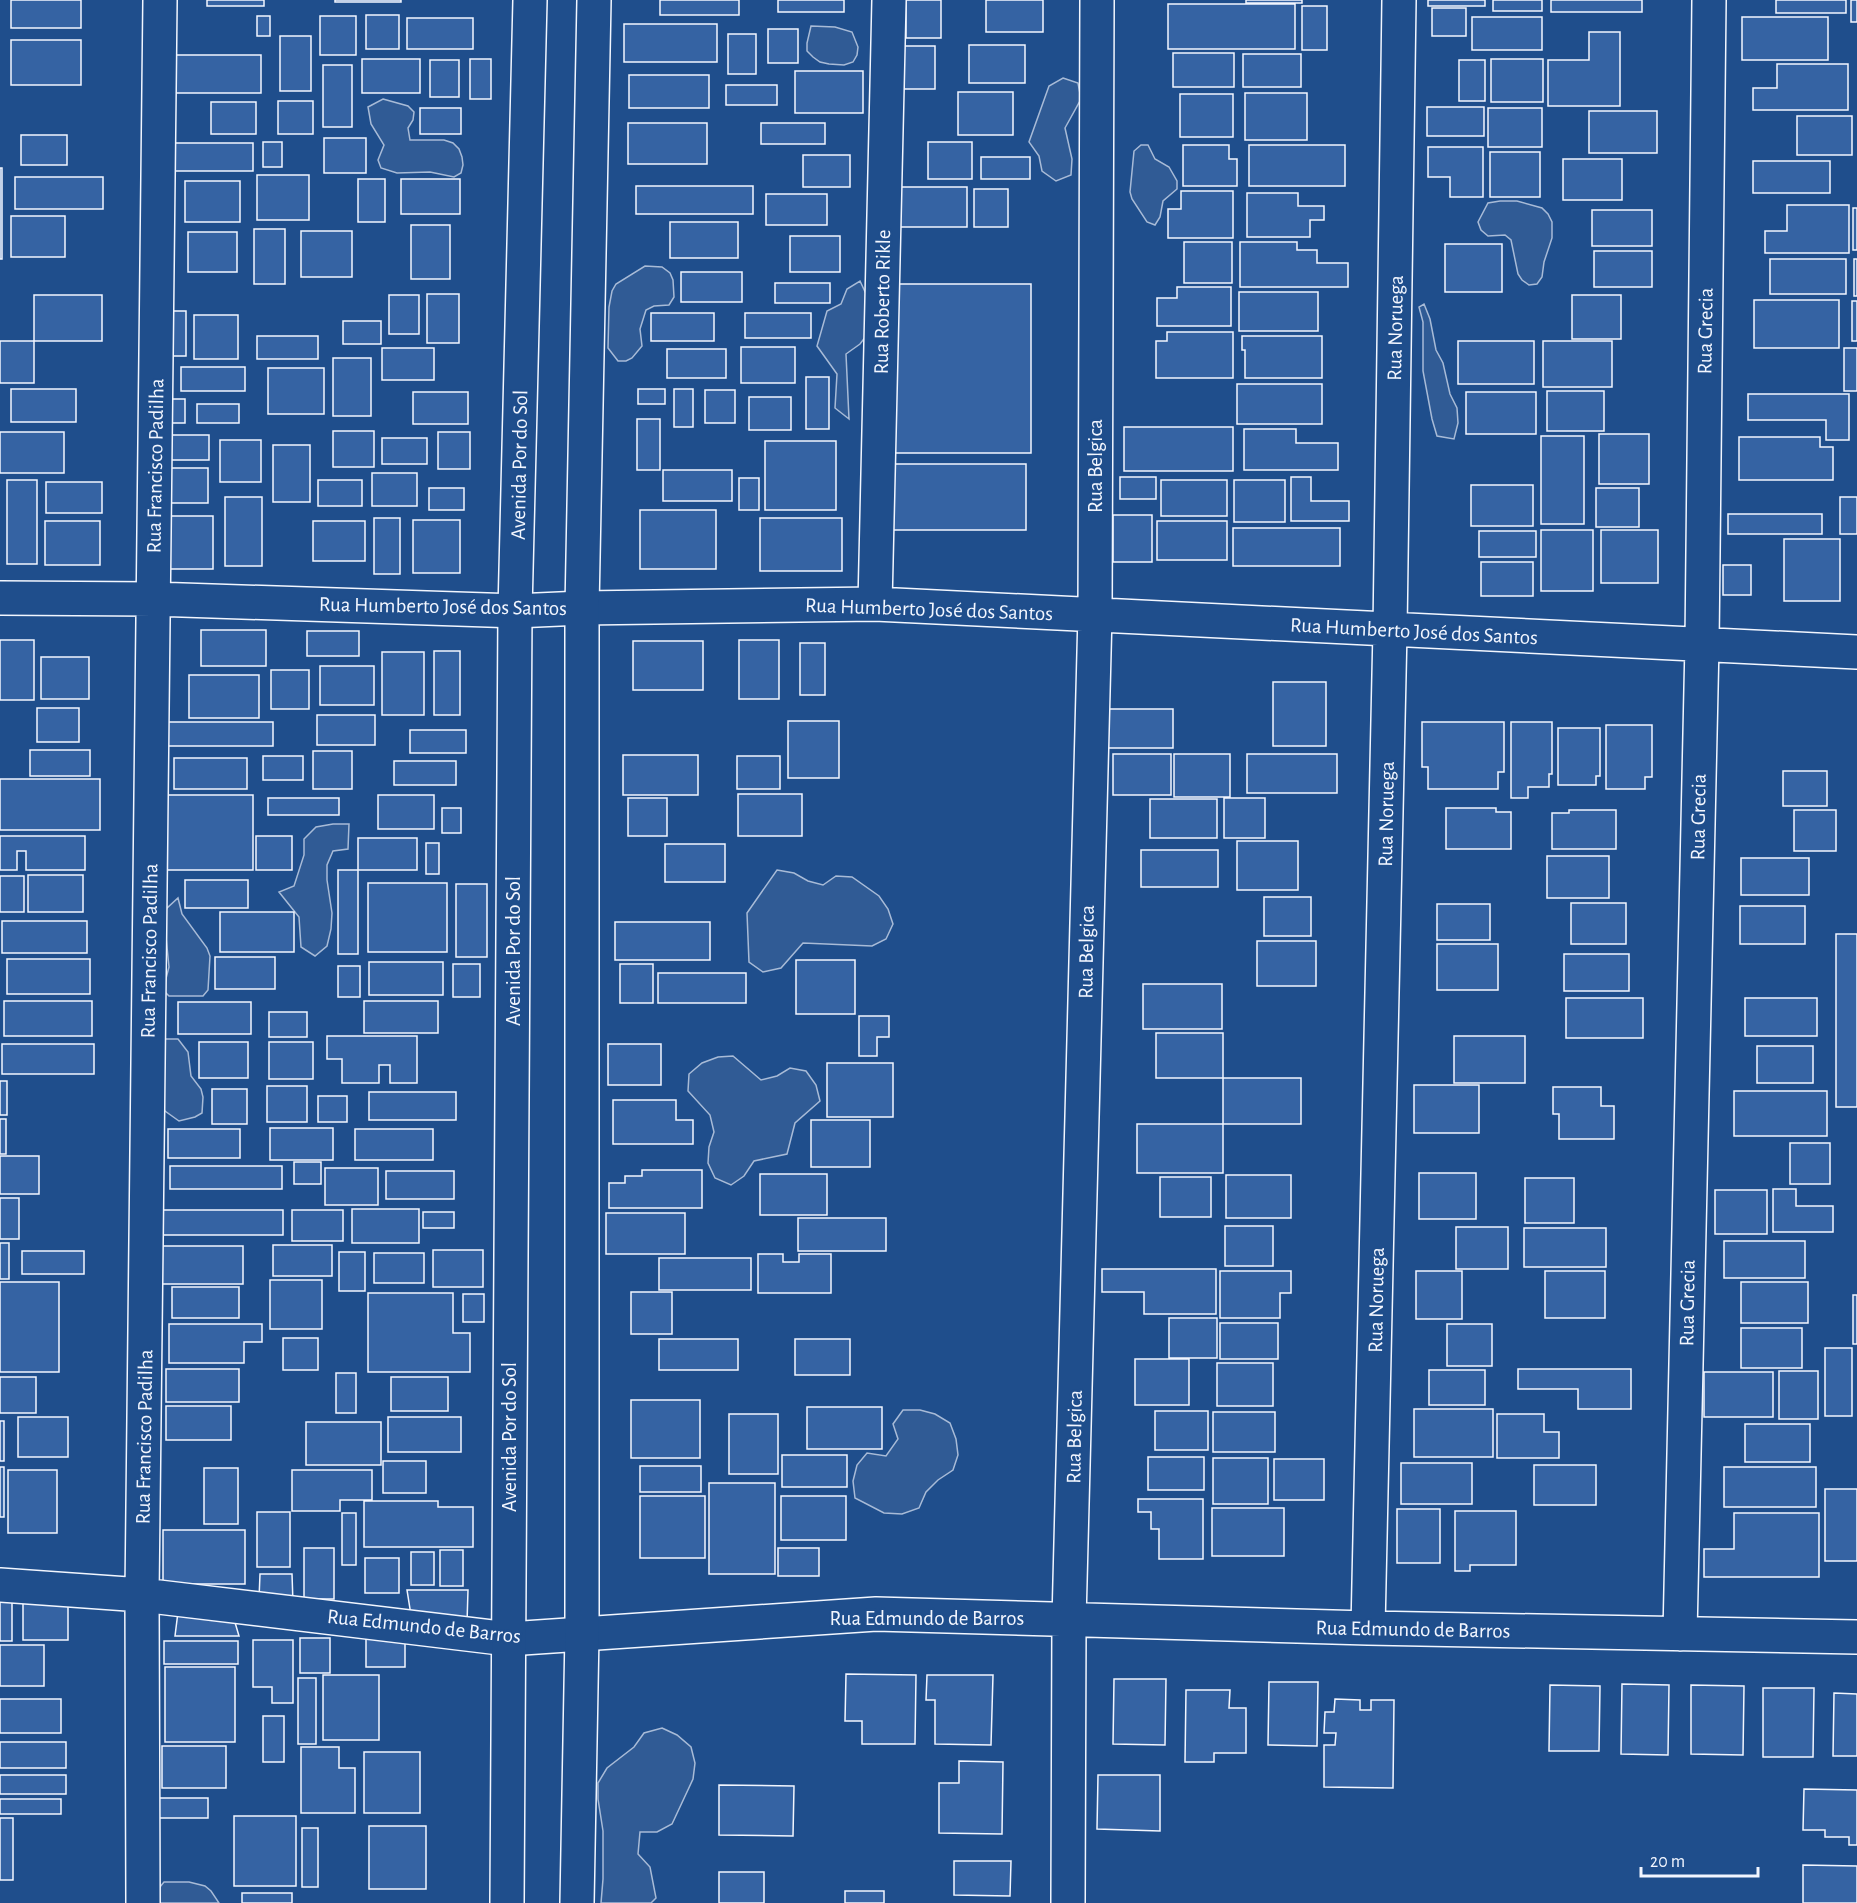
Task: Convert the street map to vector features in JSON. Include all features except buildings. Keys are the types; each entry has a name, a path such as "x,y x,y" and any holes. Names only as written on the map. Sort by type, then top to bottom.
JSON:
{"street":[{"name":"Rua Francisco Padilha","path":"143,1903 142,1595 160,0"},
{"name":"Avenida Por do Sol","path":"507,1903 515,611 530,0"},
{"path":"578,1903 582,1633 582,608 594,0"},
{"name":"Rua Roberto Rikle","path":"874,604 889,0"},
{"name":"Rua Belgica","path":"1068,1903 1069,1620 1095,614 1097,0"},
{"name":"Rua Noruega","path":"1368,1628 1390,630 1399,0"},
{"name":"Rua Grecia","path":"1680,1634 1702,644 1709,0"},
{"name":"Rua Humberto José dos Santos","path":"0,598 153,599 515,611 874,604 1857,652"},
{"name":"Rua Edmundo de Barros","path":"0,1585 142,1595 507,1639 876,1614 1368,1628 1857,1637"}],"shaded area":[{"path":"811,26 835,27 852,32 858,47 853,62 844,65 829,64 813,57 807,51"},
{"path":"1063,78 1078,83 1081,99 1065,128 1072,159 1071,175 1056,181 1042,171 1039,156 1029,142 1049,86"},
{"path":"383,99 408,106 414,112 413,120 408,128 410,140 444,140 453,143 459,149 462,157 461,173 454,177 430,172 397,173 381,168 378,160 384,145 371,124 368,107"},
{"path":"1141,145 1148,145 1155,159 1169,167 1177,181 1177,189 1163,201 1160,217 1155,225 1147,222 1130,192 1134,151"},
{"path":"1517,201 1542,208 1552,222 1552,238 1542,277 1537,284 1529,285 1518,274 1511,240 1505,235 1488,236 1481,230 1478,222 1488,203"},
{"path":"645,266 662,267 670,273 673,280 674,297 669,305 654,306 646,310 640,329 642,346 632,358 618,361 608,348 609,307 612,291 616,284"},
{"path":"860,281 867,296 870,331 860,344 846,354 849,419 835,408 837,374 817,346 827,311 841,304 847,289"},
{"path":"1424,304 1430,319 1436,350 1443,363 1450,394 1457,408 1458,423 1454,439 1437,436 1432,419 1423,371 1423,322 1419,307"},
{"path":"349,824 348,849 333,851 327,865 332,913 331,929 327,946 315,956 301,947 299,917 279,892 294,886 304,855 304,839 316,827"},
{"path":"777,870 794,873 808,881 823,885 836,876 852,877 879,896 888,909 893,924 886,939 872,946 803,943 781,968 763,972 749,962 747,913"},
{"path":"178,898 182,914 207,948 210,956 208,990 203,996 169,996 163,990 169,967 164,917 166,909"},
{"path":"162,1039 178,1039 188,1052 191,1076 201,1089 203,1097 202,1113 195,1117 179,1121 165,1111 161,1104"},
{"path":"733,1056 761,1080 777,1076 790,1068 806,1071 816,1085 820,1101 795,1123 787,1154 754,1161 744,1176 731,1185 715,1178 708,1163 709,1147 714,1132 710,1115 688,1091 689,1074 702,1063 718,1057"},
{"path":"903,1410 920,1410 935,1414 950,1423 956,1439 958,1455 953,1470 926,1492 919,1508 902,1514 884,1513 855,1498 853,1481 857,1465 867,1453 886,1456 898,1439 893,1424"},
{"path":"662,1728 677,1735 691,1747 695,1763 693,1779 672,1824 657,1832 640,1832 638,1854 650,1867 656,1898 651,1903 601,1903 603,1831 598,1783 607,1768 634,1747 644,1733"},
{"path":"164,1882 189,1882 205,1886 219,1903 155,1903 155,1893"}]}
